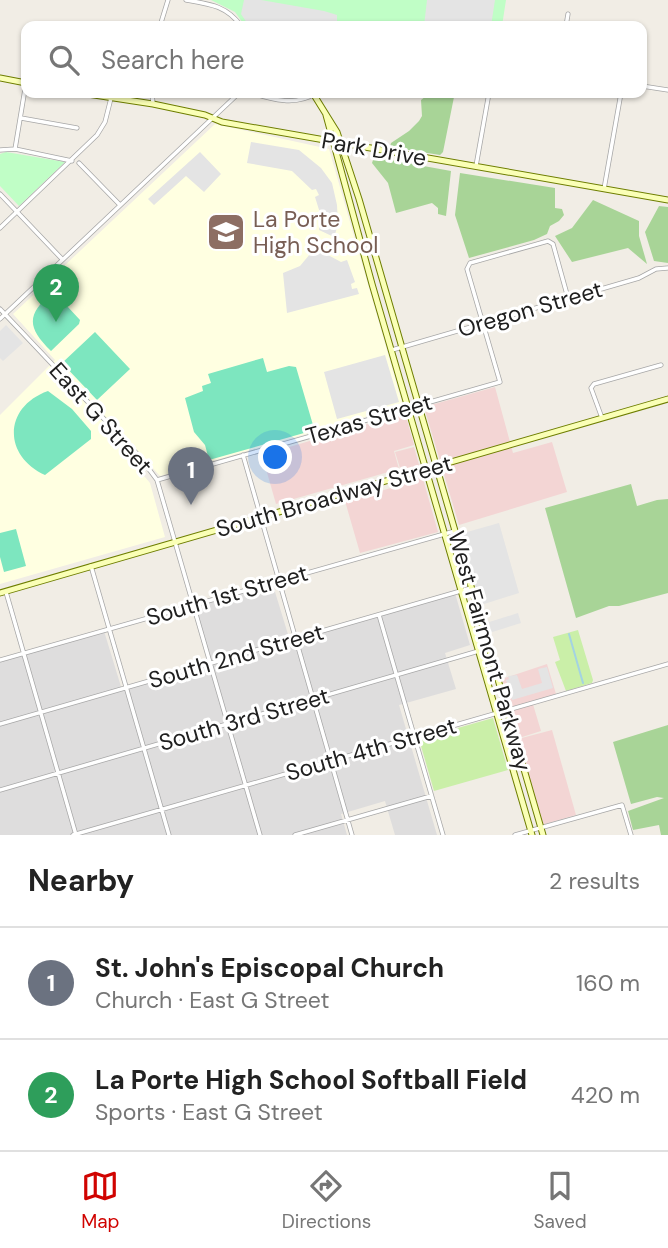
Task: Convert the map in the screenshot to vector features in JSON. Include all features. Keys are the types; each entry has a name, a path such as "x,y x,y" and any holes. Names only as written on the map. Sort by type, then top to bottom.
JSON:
{"main road":[{"path":"0,79 21,82"},
{"name":"Park Drive","path":"111,98 153,104 220,122 668,200"},
{"path":"317,98 324,110"},
{"name":"West Fairmont Parkway","path":"324,110 532,833"},
{"name":"West Fairmont Parkway","path":"324,110 331,119 341,144 383,281 543,835"},
{"path":"319,139 326,135 329,127"},
{"path":"347,162 349,154 358,146"},
{"path":"372,284 383,281"},
{"name":"South Broadway Street","path":"3,592 668,399"},
{"path":"436,504 446,501"},
{"path":"514,772 524,769"}],"street":[{"path":"161,21 167,0"},
{"path":"186,0 218,5 237,21"},
{"path":"567,21 568,14"},
{"path":"647,87 668,90"},
{"path":"15,149 24,98"},
{"path":"0,228 97,135 105,122 111,98"},
{"path":"152,98 153,104"},
{"path":"0,318 234,98"},
{"path":"272,98 284,101 297,98"},
{"path":"476,166 488,98"},
{"path":"604,189 620,98"},
{"path":"21,117 77,128"},
{"path":"0,150 15,149 72,161"},
{"path":"79,163 120,205"},
{"path":"0,194 62,259"},
{"path":"483,323 468,265 548,241 553,244 568,298"},
{"name":"Oregon Street","path":"392,350 639,278 656,269 668,268"},
{"name":"East G Street","path":"0,309 140,457 157,480 260,835"},
{"name":"Texas Street","path":"157,480 500,382 483,323"},
{"path":"602,418 591,388 594,384 661,365"},
{"path":"243,455 352,835"},
{"name":"South 1st Street","path":"0,660 455,531"},
{"path":"91,566 169,835"},
{"name":"South 2nd Street","path":"0,724 471,588"},
{"path":"3,592 75,835"},
{"path":"379,615 443,835"},
{"name":"South 3rd Street","path":"0,790 489,648"},
{"name":"South 4th Street","path":"75,835 668,664"},
{"path":"295,835 431,796"},
{"path":"514,835 532,833 541,827 622,804 631,835"}],"shaded area":[{"path":"244,0 261,0 324,11 337,15 337,21 246,21 241,14"},
{"path":"427,0 495,0 492,21 425,21"},
{"name":"La Porte High School","path":"215,124 329,149 403,406 160,476 132,445 118,445 150,483 165,537 0,584 0,415 55,360 13,314"},
{"path":"251,142 299,150 321,168 332,183 337,205 338,225 334,237 319,230 320,213 315,197 319,195 316,189 312,190 292,171 247,163"},
{"path":"200,152 221,174 204,192 186,176 154,205 148,199"},
{"path":"315,248 341,262 347,260 355,282 351,284 352,289 357,288 359,294 287,313 283,273 300,266"},
{"path":"6,325 23,343 3,361 0,358 0,331"},
{"path":"385,355 399,402 337,419 324,372"},
{"path":"495,387 513,453 552,442 567,492 459,525 424,407"},
{"path":"405,413 414,445 394,451 399,469 276,504 262,455"},
{"path":"414,447 438,532 360,553 345,501 405,484 395,452"},
{"path":"499,523 519,593 481,605 460,534"},
{"path":"272,582 290,641 455,593 470,645 445,653 456,689 399,705 437,835 395,835 385,801 341,814 347,835 0,835 0,662 104,631 122,690 211,665 194,604"},
{"path":"518,613 521,623 489,633 486,623"},
{"path":"547,664 556,694 532,701 541,731 519,738 502,679"},
{"path":"547,667 553,688 512,700 506,680 509,679 508,676 517,675 522,689 542,683 538,669"},
{"path":"552,730 576,815 542,825 518,739"}],"green space":[{"path":"211,0 506,0 503,21 241,21 235,12"},
{"path":"454,98 443,152 440,155 390,147 391,143 419,121 422,116 421,100"},
{"path":"6,152 65,162 19,206 0,186 0,154"},
{"path":"374,157 451,171 446,216 438,214 438,208 432,203 396,213 388,183 372,163"},
{"path":"460,173 555,188 555,208 562,209 564,215 550,226 547,234 534,240 469,258 455,215"},
{"path":"593,200 639,221 639,236 647,264 628,248 572,262 555,236 572,228"},
{"path":"659,206 668,207 668,263 654,261 645,232"},
{"path":"53,291 80,320 51,351 37,334 33,321 38,307"},
{"path":"95,332 130,369 97,400 62,363"},
{"path":"263,358 267,372 289,366 296,367 313,425 310,426 311,431 209,460 205,445 194,432 185,398 203,391 202,386 211,383 208,374"},
{"path":"48,391 72,409 91,431 91,439 45,475 31,467 21,456 14,432 16,420 23,408 33,398"},
{"path":"631,484 637,506 668,499 668,593 619,606 609,606 576,618 545,508"},
{"path":"16,529 26,566 4,572 0,557 0,533"},
{"path":"578,630 593,680 592,683 566,691 555,662 560,660 553,637"},
{"path":"493,718 508,770 434,791 419,739"},
{"path":"668,725 668,835 661,835 659,825 633,830 628,811 664,798 657,797 631,804 613,742"}],"waterway":[{"path":"569,634 583,683"}],"place":[{"name":"La Porte High School","path":"226,232"},
{"name":"La Porte High School Softball Field","path":"56,322"},
{"name":"St. John's Episcopal Church","path":"191,505"}]}
